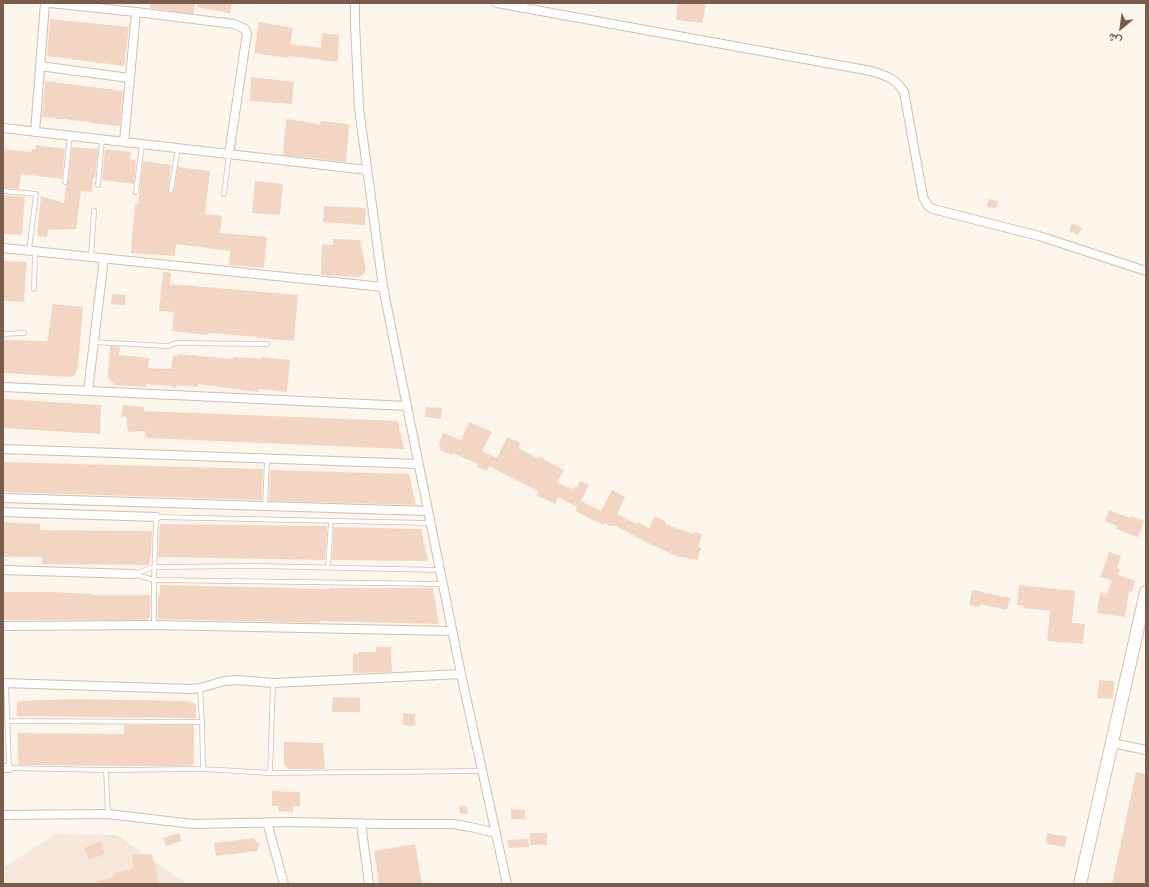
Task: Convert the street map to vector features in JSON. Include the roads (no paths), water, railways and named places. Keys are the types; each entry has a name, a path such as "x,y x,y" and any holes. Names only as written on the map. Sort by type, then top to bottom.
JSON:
{"street":[{"path":"35,132 45,3"},
{"path":"50,3 104,6 136,12 234,24 245,29 247,34 229,154"},
{"path":"355,3 357,82 367,170 384,287 452,631 507,884"},
{"path":"497,3 871,71 887,76 895,80 904,92 923,197 930,208 1039,236 1146,271"},
{"path":"124,142 136,12"},
{"path":"40,66 129,78"},
{"path":"3,128 367,170"},
{"path":"3,248 384,287"},
{"path":"88,391 104,258"},
{"path":"3,387 407,406"},
{"path":"3,449 418,464"},
{"path":"3,498 428,511"},
{"path":"3,512 156,517"},
{"path":"3,570 133,574"},
{"path":"1080,884 1144,607 1146,592"},
{"path":"3,626 154,625 452,631"},
{"path":"5,683 175,689 200,688 224,681 236,680 273,684 461,674"},
{"path":"1112,743 1146,750"},
{"path":"3,815 108,814 193,824 267,822 453,824 495,833"},
{"path":"267,822 284,884"},
{"path":"362,823 369,884"}],"lane":[{"path":"65,182 70,136"},
{"path":"98,185 102,140"},
{"path":"136,192 142,144"},
{"path":"171,190 178,148"},
{"path":"224,194 229,154"},
{"path":"3,191 36,194 32,251 34,289"},
{"path":"91,257 94,211"},
{"path":"3,334 24,333"},
{"path":"94,342 168,346 176,343 267,344"},
{"path":"265,507 267,458"},
{"path":"154,625 156,517 431,523"},
{"path":"328,568 331,521"},
{"path":"133,574 154,567 256,566 441,570"},
{"path":"133,574 154,580 443,584"},
{"path":"5,683 7,720 6,768 106,770 203,769 270,773 482,770"},
{"path":"270,773 273,684"},
{"path":"200,688 203,769"},
{"path":"7,720 202,722"},
{"path":"106,770 108,814"}]}
